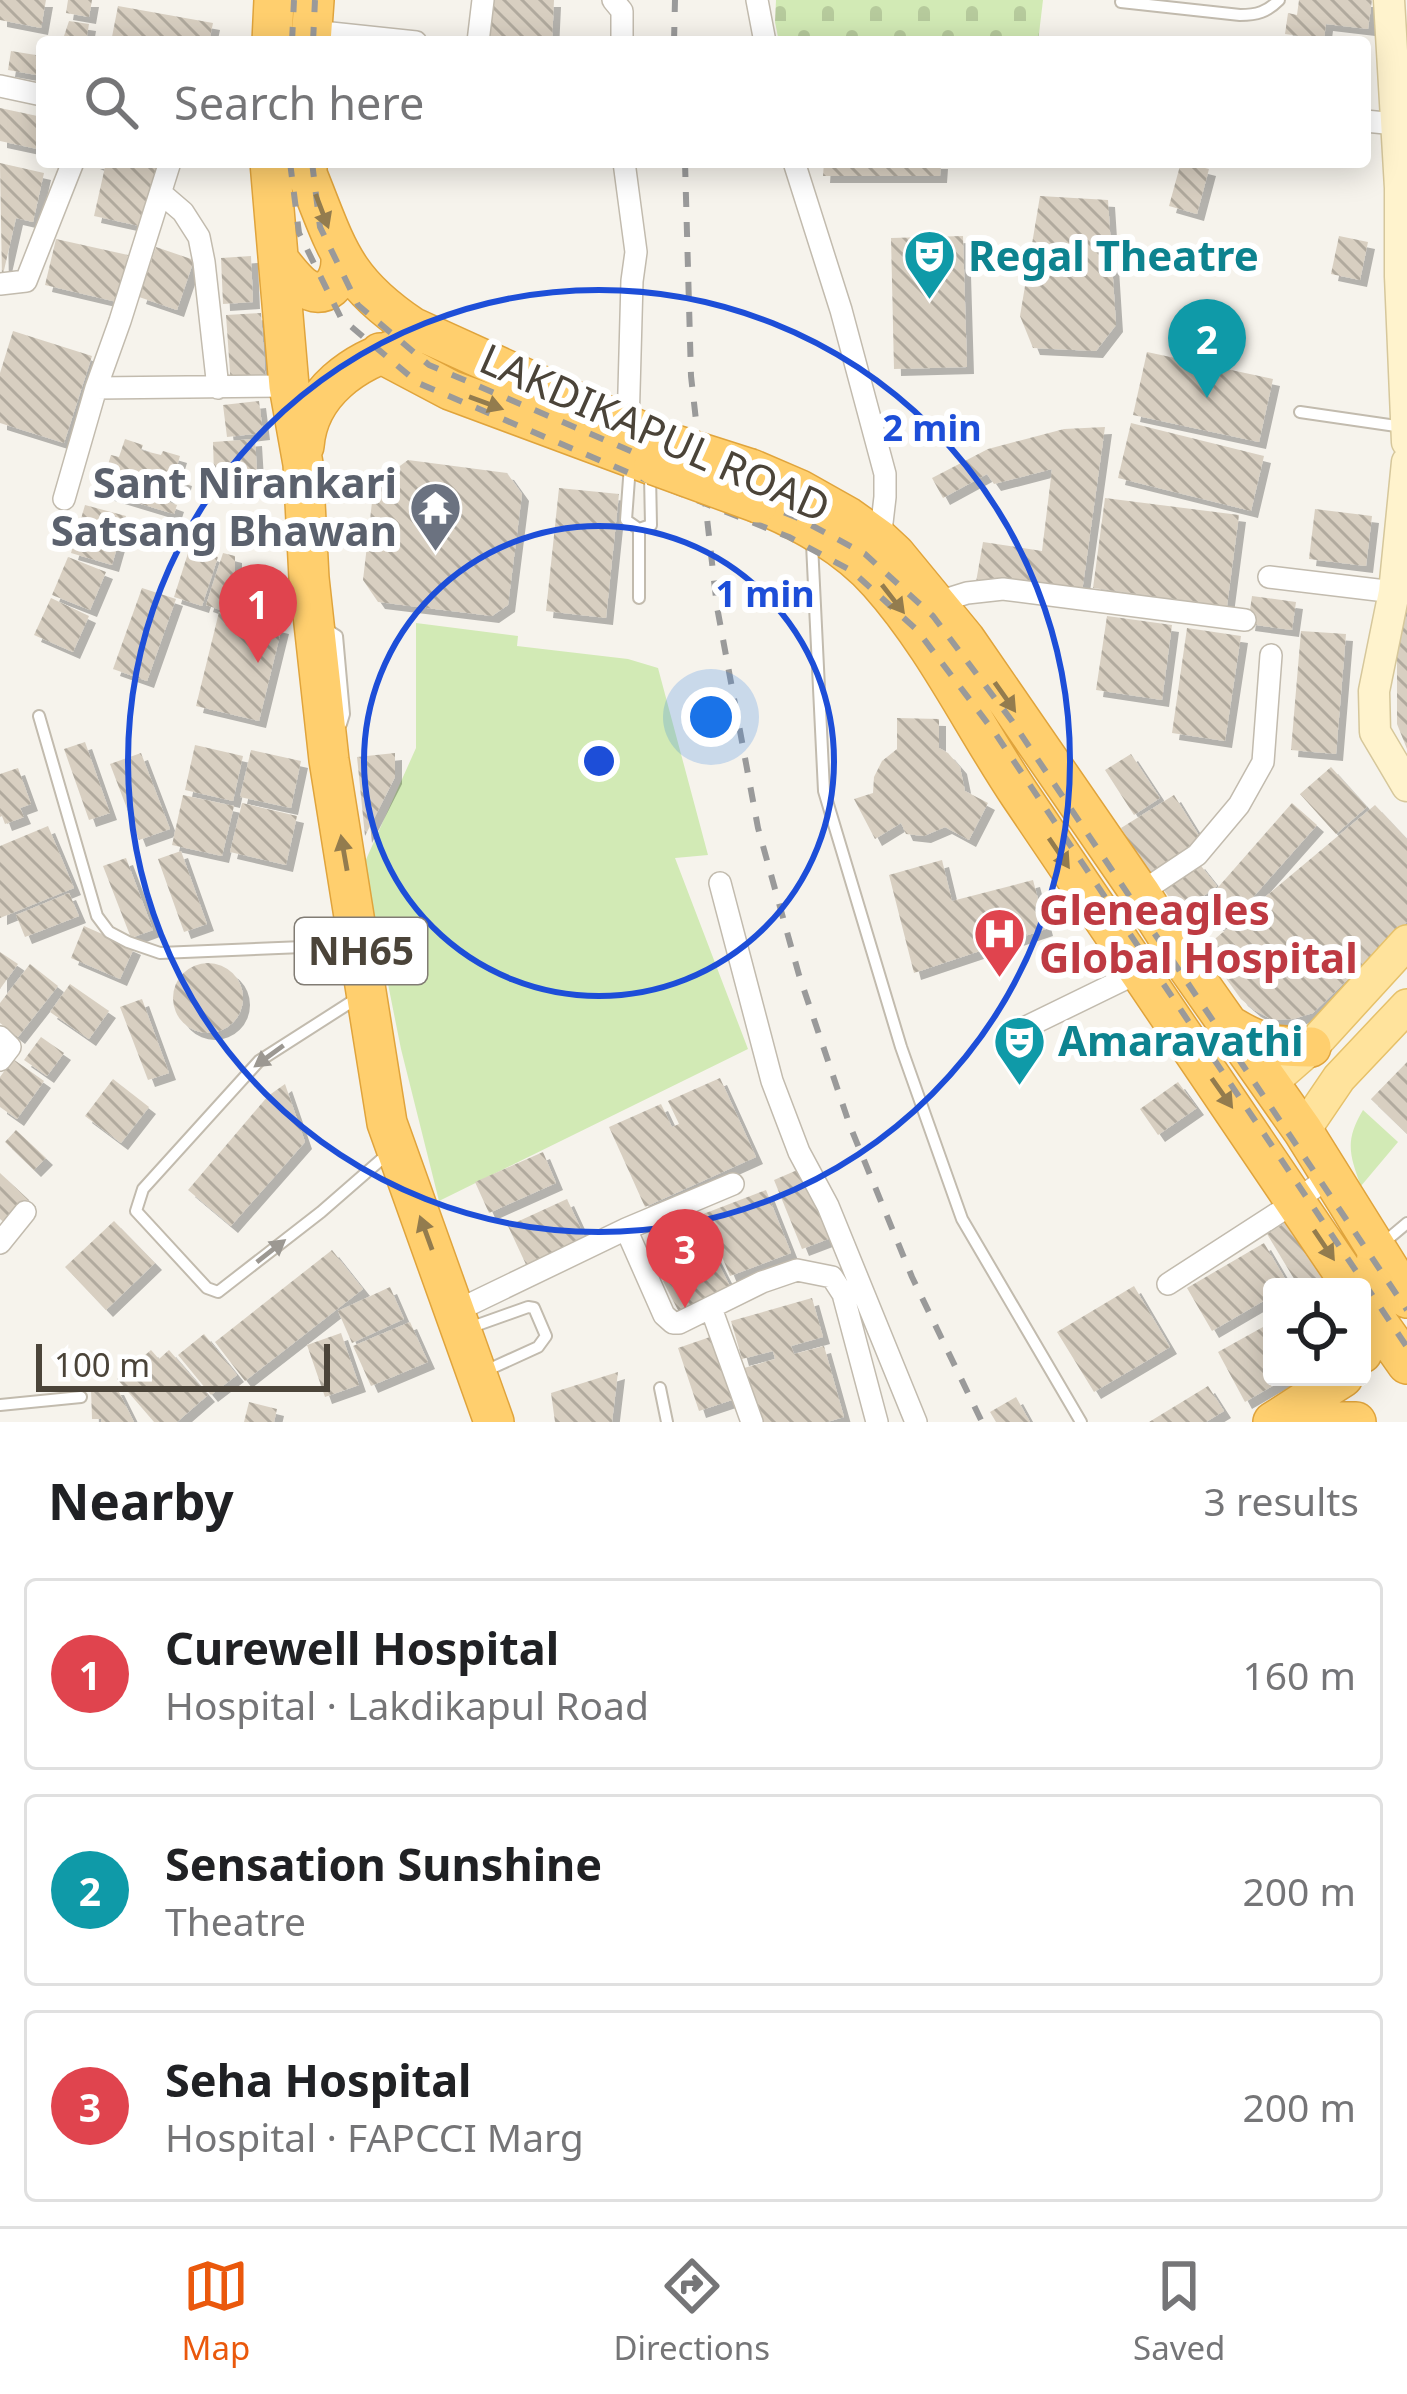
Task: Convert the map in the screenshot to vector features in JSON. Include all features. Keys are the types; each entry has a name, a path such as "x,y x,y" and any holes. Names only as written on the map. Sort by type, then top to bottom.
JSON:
{"highway":[{"name":"NH65","path":"271,168 289,386 303,464 328,760 387,1123 494,1422"},
{"name":"LAKDIKAPUL ROAD","path":"308,168 341,259 385,308 644,450"},
{"path":"280,262 306,290 321,292 334,286 342,274 341,259"},
{"name":"NH65","path":"303,464 305,431 319,400 343,374 380,353 442,340"},
{"name":"LAKDIKAPUL ROAD","path":"380,353 450,390 754,486 800,490 929,648 1003,770 1295,1202 1373,1299 1407,1364"},
{"name":"LAKDIKAPUL ROAD","path":"818,517 880,540 965,639 1331,1175 1392,1236 1373,1299"},
{"path":"1230,1026 1261,1043 1311,1047"},
{"path":"1274,1422 1329,1386"},
{"path":"1318,1422 1356,1422"}],"main road":[{"path":"1271,1082 1311,1047 1407,942"},
{"path":"1304,1131 1339,1078 1407,1006"},
{"path":"1311,1047 1339,1078"}],"street":[{"path":"479,36 483,0"},
{"path":"613,0 622,11 622,36"},
{"path":"757,0 764,36"},
{"path":"1389,0 1389,123 1403,276 1407,442"},
{"path":"313,24 382,36"},
{"path":"0,86 36,94"},
{"path":"0,284 26,281 71,168"},
{"path":"64,499 168,168"},
{"path":"625,168 636,252 632,281 644,450"},
{"path":"796,168 841,310 885,474 880,540"},
{"path":"162,194 183,212 199,237 218,388"},
{"path":"96,388 289,386"},
{"path":"1407,462 1394,592 1374,691 1375,732 1407,786"},
{"path":"1269,577 1394,592"},
{"path":"935,603 967,593 1003,590 1245,620"},
{"path":"1140,893 1197,855 1239,805 1263,762 1271,655"},
{"path":"719,883 772,1081 916,1422"},
{"path":"1018,1031 1176,950"},
{"path":"0,1037 10,1047 0,1060"},
{"path":"1168,1284 1331,1175"},
{"path":"457,1322 626,1228 727,1181"},
{"path":"0,1243 25,1211"},
{"path":"626,1228 667,1319 679,1323 797,1270 832,1277 843,1294 877,1422"},
{"path":"711,1308 752,1422"}],"lane":[{"path":"1121,2 1256,15 1279,0"},
{"path":"1300,412 1406,428"},
{"path":"639,529 626,520 644,450"},
{"path":"639,529 651,525 644,450"},
{"path":"818,517 815,573 824,791 888,1004 962,1220 1081,1422"},
{"path":"639,529 639,598"},
{"path":"38,716 97,916 109,932 160,953 359,944"},
{"path":"367,992 259,1060 142,1189 136,1211 207,1288 218,1292 395,1147"},
{"path":"457,1322 528,1307 534,1309 546,1336 538,1347 477,1375"},
{"path":"660,1388 667,1422"},
{"path":"0,1405 81,1397"}],"green space":[{"path":"776,0 1043,0 1039,36 778,36"},
{"path":"416,623 518,636 517,646 628,659 658,668 708,855 675,858 748,1049 439,1201 401,1049 364,864 416,748"},
{"path":"1363,1110 1398,1142 1361,1186 1351,1147"}],"building":[{"path":"0,0 46,0 41,28 0,20"},
{"path":"68,0 92,0 89,17 66,13"},
{"path":"493,0 554,0 552,36 490,36"},
{"path":"1299,0 1372,0 1368,29 1326,24 1324,36 1285,34 1288,13 1297,15"},
{"path":"118,6 213,23 210,36 112,36"},
{"path":"69,21 89,24 87,36 64,36"},
{"path":"11,51 36,55 36,75 8,70"},
{"path":"0,108 36,116 36,149 0,141"},
{"path":"0,163 44,173 33,222 16,218 2,279"},
{"path":"105,168 158,168 144,227 94,216"},
{"path":"824,168 941,168 940,176 823,176"},
{"path":"1179,168 1209,169 1197,214 1169,206"},
{"path":"1040,196 1108,200 1116,325 1096,351 1033,348 1020,316"},
{"name":"Regal Theatre","path":"963,236 967,367 894,369 891,238"},
{"path":"1339,236 1368,242 1360,280 1331,274"},
{"path":"56,239 128,255 117,302 45,285"},
{"path":"156,247 194,260 177,310 139,297"},
{"path":"251,256 253,302 223,304 221,258"},
{"path":"261,313 266,385 231,387 226,315"},
{"path":"13,331 92,356 64,443 0,423 0,373"},
{"path":"1147,352 1273,379 1259,442 1133,415"},
{"path":"259,401 263,433 227,437 223,405"},
{"path":"1131,423 1264,456 1251,511 1118,478"},
{"path":"1105,427 1082,592 976,582 983,542 1042,551 1052,469 994,484 987,474 943,498 932,478 988,449 1064,429"},
{"path":"125,439 143,445 141,450 180,456 174,476 185,479 182,491 170,488 166,501 177,505 174,514 98,491 101,480 113,484 114,476 105,474 111,455 119,457"},
{"path":"255,439 257,472 214,475 213,442"},
{"path":"408,460 507,473 522,494 508,605 492,616 378,602 363,580 374,485"},
{"path":"559,488 619,494 606,618 546,611"},
{"path":"1105,498 1239,515 1227,606 1093,588"},
{"path":"85,505 126,516 112,565 71,553"},
{"path":"1315,509 1372,516 1366,566 1309,559"},
{"path":"190,547 218,557 202,606 174,597"},
{"path":"223,553 235,556 235,615 206,605"},
{"path":"68,557 106,572 90,610 52,595"},
{"path":"142,588 176,599 147,681 113,669"},
{"path":"1252,596 1296,602 1292,630 1248,624"},
{"path":"51,598 89,616 73,652 34,635"},
{"path":"1407,601 1407,749 1397,724 1397,647"},
{"path":"219,612 282,627 259,721 196,706"},
{"path":"1107,616 1172,625 1162,700 1096,690"},
{"path":"1187,628 1241,636 1225,741 1172,733"},
{"path":"1301,631 1346,634 1336,754 1291,750"},
{"path":"897,718 939,719 939,748 960,767 965,791 988,803 969,840 945,827 924,836 906,834 901,823 875,839 854,799 873,793 882,761 897,749"},
{"path":"85,742 110,813 89,820 64,749"},
{"path":"195,745 243,756 233,801 185,790"},
{"path":"251,750 301,761 291,808 240,797"},
{"path":"141,753 170,829 139,840 110,764"},
{"path":"395,753 395,777 365,836 357,757"},
{"path":"1131,754 1160,798 1134,815 1105,770"},
{"path":"1331,767 1367,807 1336,834 1300,794"},
{"path":"18,768 31,804 20,808 24,817 5,824 0,817 0,774"},
{"path":"183,795 234,806 222,856 172,845"},
{"path":"1174,795 1203,842 1150,875 1121,828"},
{"path":"242,803 297,816 286,865 230,852"},
{"path":"1292,803 1317,825 1224,930 1199,909"},
{"path":"1375,805 1407,839 1407,922 1313,1013 1273,1020 1254,1010 1204,948"},
{"path":"48,826 74,888 0,918 0,846"},
{"path":"181,851 207,924 184,932 158,859"},
{"path":"126,858 153,930 131,938 103,866"},
{"path":"942,860 952,901 1033,880 1046,929 914,973 889,875"},
{"path":"1198,862 1217,886 1181,913 1163,889"},
{"path":"69,893 79,916 25,937 16,915"},
{"path":"84,926 134,948 120,979 71,958"},
{"path":"0,952 18,964 0,989"},
{"path":"208,963 232,974 243,998 232,1022 208,1033 184,1022 173,998 184,974"},
{"path":"30,964 58,986 18,1037 0,1023 0,1003"},
{"path":"70,984 109,1011 89,1039 50,1012"},
{"path":"142,999 169,1073 148,1080 120,1007"},
{"path":"41,1037 64,1053 47,1076 24,1060"},
{"path":"13,1059 44,1081 17,1119 0,1107 0,1077"},
{"path":"1407,1062 1407,1134 1371,1099"},
{"path":"720,1078 756,1157 645,1207 609,1127 661,1104 672,1127 679,1124 668,1101"},
{"path":"113,1079 149,1107 121,1143 85,1116"},
{"path":"1178,1082 1197,1108 1158,1135 1140,1109"},
{"path":"285,1084 305,1142 231,1226 188,1190 268,1096"},
{"path":"16,1130 46,1158 34,1170 5,1142"},
{"path":"543,1152 556,1183 489,1213 475,1182"},
{"path":"802,1168 831,1238 802,1249 774,1180"},
{"path":"0,1173 29,1200 6,1224 0,1219"},
{"path":"766,1190 791,1253 730,1276 718,1247 665,1268 651,1234"},
{"path":"567,1199 588,1244 529,1271 508,1226"},
{"path":"1296,1216 1327,1278 1294,1278 1267,1234"},
{"path":"114,1221 155,1263 106,1310 65,1267"},
{"path":"1264,1243 1285,1278 1263,1278 1263,1301 1212,1331 1187,1288"},
{"path":"332,1250 363,1289 245,1381 215,1342"},
{"path":"714,1255 732,1290 681,1316 663,1281"},
{"path":"1134,1286 1170,1347 1094,1392 1057,1332"},
{"path":"390,1287 404,1319 352,1343 338,1311"},
{"path":"812,1298 823,1337 791,1346 794,1354 824,1346 844,1417 827,1422 759,1422 744,1368 775,1359 773,1351 742,1359 731,1321"},
{"path":"410,1322 428,1362 371,1386 353,1346"},
{"path":"1263,1327 1263,1386 1273,1386 1245,1402 1218,1352"},
{"path":"341,1333 359,1385 325,1397 307,1345"},
{"path":"204,1334 237,1375 211,1395 178,1355"},
{"path":"710,1337 732,1400 699,1411 678,1348"},
{"path":"151,1350 159,1359 169,1350 208,1395 177,1422 154,1422 117,1379"},
{"path":"618,1372 612,1422 555,1422 551,1393"},
{"path":"1208,1386 1224,1411 1206,1422 1149,1422"},
{"path":"117,1388 134,1422 92,1419 91,1389"},
{"path":"1016,1397 1030,1422 996,1422 990,1412"},
{"path":"249,1402 277,1409 274,1422 244,1422"}],"railway":[{"path":"292,36 294,0"},
{"path":"313,36 315,0"},
{"path":"674,36 675,0"},
{"path":"291,168 299,233 341,318 418,383 789,537 852,571 917,630 995,733 1407,1347"},
{"path":"313,168 320,227 358,305 429,365 798,518 865,554 933,616 1012,721 1407,1310"},
{"path":"685,168 691,376 717,607 758,828 799,975 850,1126 912,1277 982,1422"}],"place":[{"name":"Regal Theatre","path":"929,302"},
{"name":"Sensation Sunshine","path":"1207,398"},
{"name":"Sant Nirankari Satsang Bhawan","path":"436,553"},
{"name":"Curewell Hospital","path":"258,663"},
{"name":"Gleneagles Global Hospital","path":"1000,980"},
{"name":"Amaravathi","path":"1019,1087"},
{"name":"Seha Hospital","path":"685,1308"}]}
